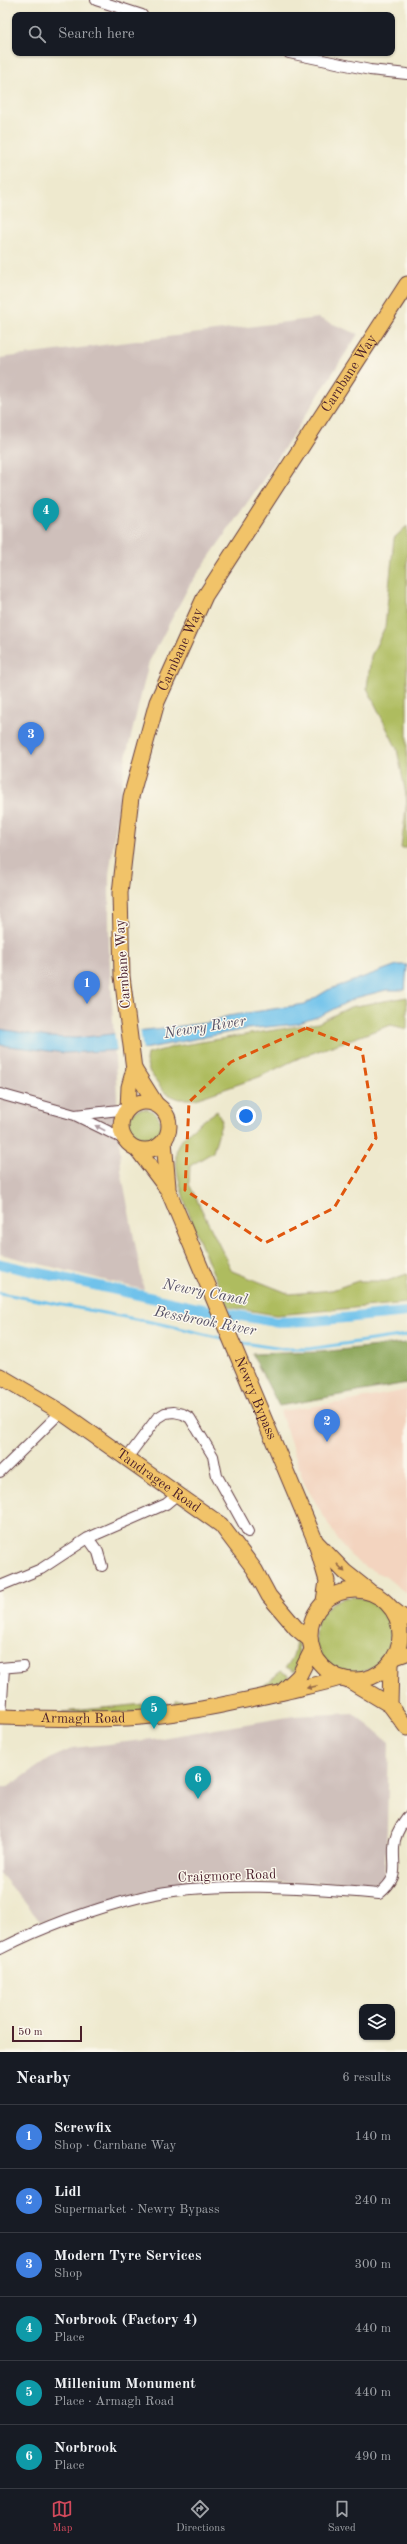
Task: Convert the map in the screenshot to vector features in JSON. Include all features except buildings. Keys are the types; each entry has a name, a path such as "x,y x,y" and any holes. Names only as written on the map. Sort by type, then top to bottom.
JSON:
{"highway":[{"name":"Carnbane Way","path":"133,1063 127,1023 119,935 123,859 131,797 157,702 205,596 407,284"},
{"path":"133,1063 156,1104"},
{"path":"133,1063 129,1087 128,1109 121,1121 122,1134 168,1190"},
{"path":"128,1109 140,1102 156,1104 162,1108 169,1120 168,1135 164,1141 152,1149 131,1144"},
{"path":"164,1141 168,1190"},
{"name":"Newry Bypass","path":"168,1190 234,1351 315,1540"},
{"name":"Tandragee Road","path":"0,1376 61,1412 211,1517 231,1535 255,1570 269,1596 288,1616 310,1645"},
{"path":"315,1540 345,1572 390,1606 400,1628 400,1640 392,1661 390,1705"},
{"path":"315,1540 327,1581 324,1601 313,1616 310,1645 322,1668 345,1679 390,1705 407,1728"},
{"path":"324,1601 346,1591 370,1592"},
{"path":"288,1616 298,1619 313,1616"},
{"name":"Armagh Road","path":"282,1692 299,1676 310,1645"},
{"path":"345,1679 370,1678 382,1672 392,1661"},
{"name":"Armagh Road","path":"1,1717 128,1718 200,1710 268,1697 282,1692 345,1679"}],"main road":[{"path":"390,1606 407,1619"},
{"path":"392,1661 407,1654"}],"street":[{"path":"96,0 133,12"},
{"path":"302,56 370,70 407,74"},
{"path":"0,1094 75,1115 131,1144"},
{"path":"75,1115 128,1109"},
{"path":"0,1472 61,1412"},
{"path":"127,1458 157,1418 164,1413 183,1414 190,1418 213,1456 217,1476 248,1532"},
{"path":"0,1586 41,1569 88,1538 166,1504 178,1494"},
{"path":"88,1538 98,1552 102,1566"},
{"path":"1,1717 2,1668 23,1666"},
{"name":"Craigmore Road","path":"1,1946 57,1922 142,1896 188,1889 329,1889 379,1894 388,1887 396,1869 394,1849 396,1837 407,1816"}],"highlighted area":[{"path":"306,1028 362,1050 376,1138 334,1208 265,1243 185,1190 189,1102 231,1062"}],"shaded area":[{"path":"318,318 358,334 272,467 189,586 149,662 125,761 109,875 109,947 121,1170 144,1290 0,1254 0,358"},
{"path":"407,1390 407,1594 386,1577 365,1567 351,1556 338,1540 304,1483 280,1411 345,1402"},
{"path":"353,1713 389,1742 384,1877 379,1883 253,1882 186,1884 123,1897 40,1921 0,1873 0,1787 8,1787 49,1759 74,1748 161,1738 294,1716"}],"green space":[{"path":"407,526 407,800 397,749 367,688 371,656 385,627 394,538"},
{"path":"407,800 407,848 401,848"},
{"path":"407,997 407,1029 391,1025 301,1057 259,1077 196,1099 179,1099 165,1093 149,1071 146,1061 147,1054 177,1046 318,1023 350,1007"},
{"path":"141,1109 147,1109 156,1114 160,1120 160,1132 156,1138 147,1143 141,1143 132,1138 127,1129 127,1123 132,1114"},
{"path":"217,1111 222,1121 213,1152 190,1166 189,1184 232,1271 290,1294 332,1290 358,1281 387,1281 407,1274 407,1303 276,1315 229,1307 193,1226 179,1178 176,1159 178,1145 185,1136"},
{"path":"407,1343 407,1383 279,1406 252,1354 320,1352"},
{"path":"353,1597 368,1600 380,1608 388,1620 391,1635 388,1650 380,1662 368,1670 353,1673 338,1670 326,1662 318,1650 315,1635 318,1620 326,1608 338,1600"},
{"path":"295,1634 299,1653 295,1672 286,1667 294,1652"},
{"path":"281,1671 291,1677 271,1691 181,1706 175,1705 176,1701 256,1692"},
{"path":"164,1702 168,1704 168,1709 124,1713 62,1712"}],"water":[{"name":"Newry River","path":"397,965 407,965 405,990 386,990 355,998 320,1016 296,1024 247,1029 143,1049 65,1053 0,1045 0,1029 48,1037 77,1038 206,1023 228,1016 305,1004 328,990"}],"pier":[{"path":"140,1027 143,1051 117,1053 114,1031"}],"waterway":[{"name":"Newry Canal","path":"0,1264 197,1308 275,1322 313,1321 407,1312"},
{"name":"Bessbrook River","path":"0,1293 166,1325 225,1339"},
{"name":"Bessbrook River","path":"237,1342 283,1349 308,1349 407,1335"}],"place":[{"name":"Norbrook (Factory 4)","path":"46,531"},
{"name":"Modern Tyre Services","path":"31,755"},
{"name":"Screwfix","path":"87,1004"},
{"name":"Lidl","path":"327,1442"},
{"name":"Millenium Monument","path":"154,1729"},
{"name":"Norbrook","path":"198,1799"}]}
